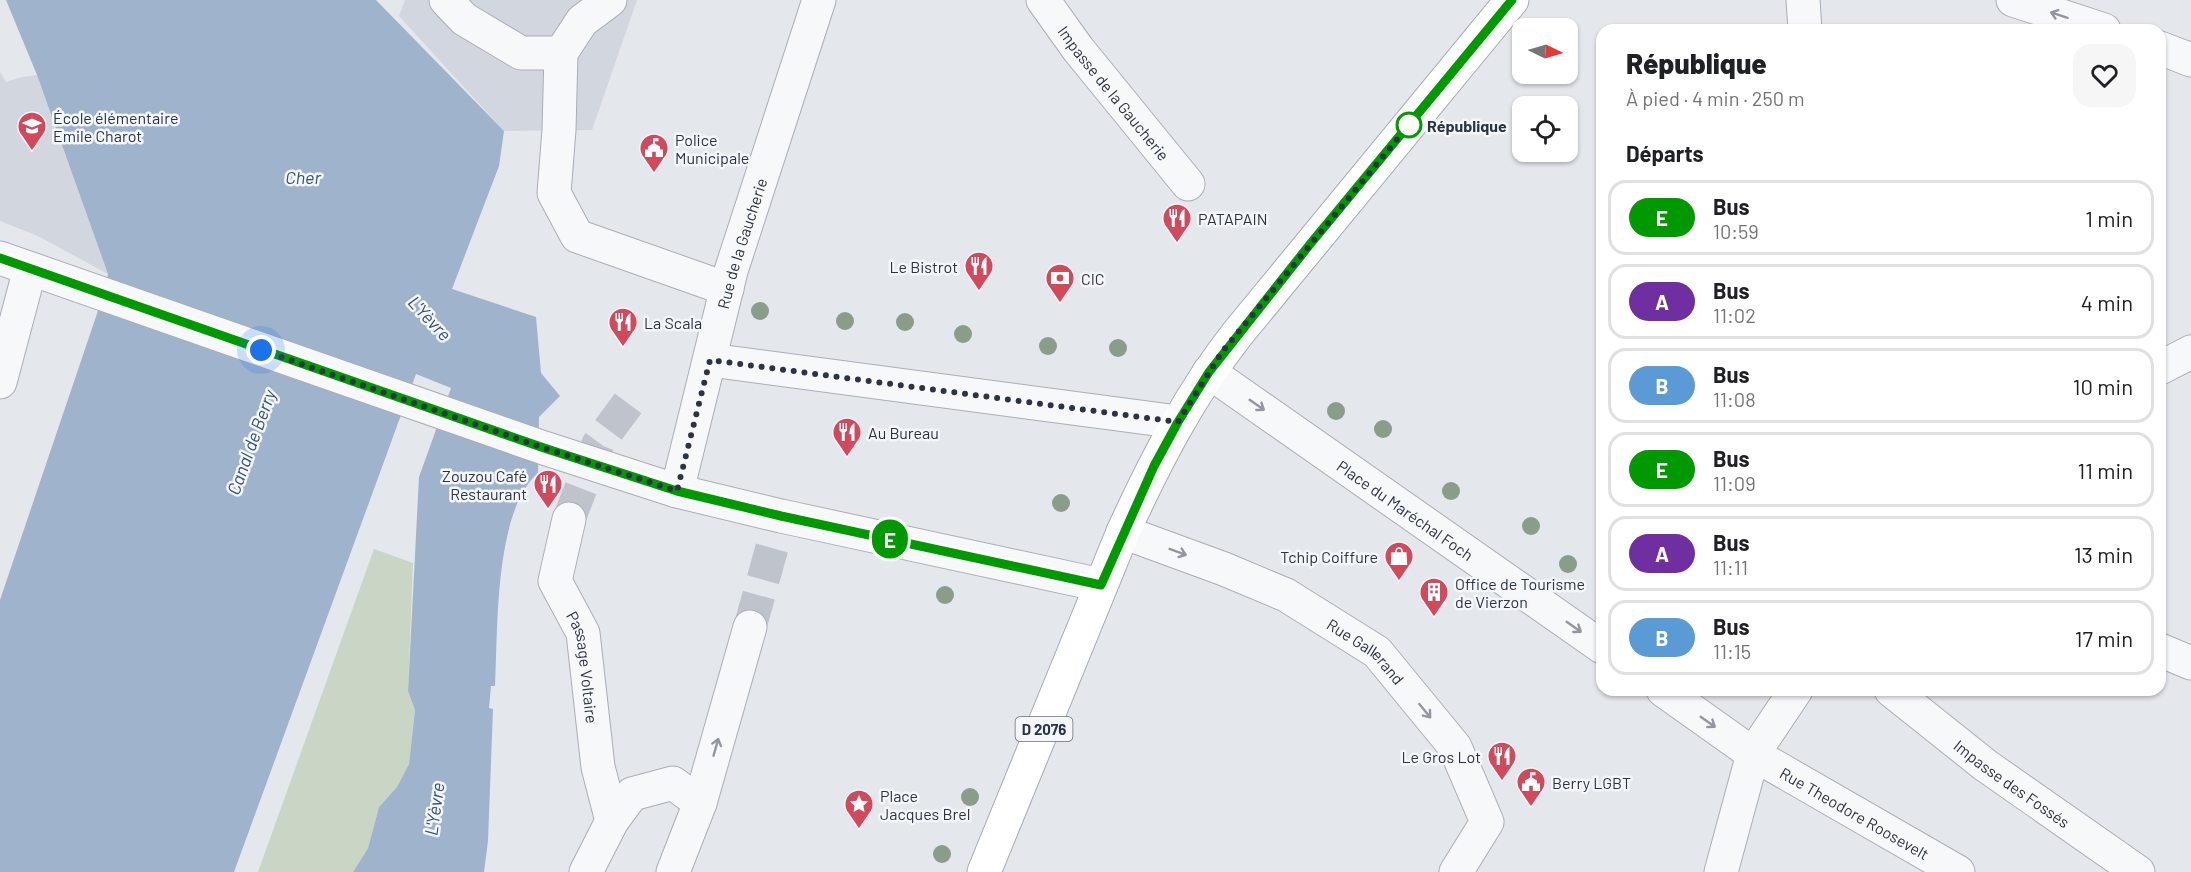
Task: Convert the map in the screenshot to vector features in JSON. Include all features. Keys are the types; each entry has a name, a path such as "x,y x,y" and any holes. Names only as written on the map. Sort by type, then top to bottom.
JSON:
{"main road":[{"name":"D 2076","path":"984,872 1123,532 1151,471 1178,422 1209,372 1311,243 1512,0"}],"street":[{"path":"446,0 464,19 521,53 561,53"},
{"path":"610,0 581,10 561,53 559,130 554,193 576,236 727,290"},
{"name":"Rue de la Gaucherie","path":"677,491 727,290 819,0"},
{"name":"Impasse de la Gaucherie","path":"1043,0 1078,49 1188,184"},
{"path":"1803,0 1805,24"},
{"path":"2013,0 2086,24"},
{"path":"2166,50 2191,60"},
{"path":"0,258 544,448 677,491 777,530 1101,585"},
{"path":"0,382 30,269"},
{"path":"2166,365 2191,352"},
{"path":"710,360 1178,422"},
{"name":"Place du Maréchal Foch","path":"1209,372 1596,643"},
{"name":"Passage Voltaire","path":"569,519 555,581 583,633 598,767 612,821"},
{"name":"Rue Gallerand","path":"1123,532 1224,569 1286,595 1377,652 1455,747 1487,822 1456,872"},
{"path":"673,872 700,803 750,627"},
{"path":"2166,653 2191,663"},
{"path":"1671,696 1753,754"},
{"path":"1721,872 1753,754 1792,696"},
{"name":"Impasse des Fossés","path":"1899,696 1985,765 2138,872"},
{"name":"Rue Theodore Roosevelt","path":"1753,754 1958,872"},
{"path":"586,872 612,821 632,794 674,783 700,803"}],"shaded area":[{"path":"405,0 637,0 592,130 504,131 399,16"},
{"name":"École élémentaire Emile Charot","path":"0,72 6,82 37,75 108,274 38,236 0,221"}],"green space":[{"path":"374,549 413,563 408,691 415,710 409,764 397,787 379,807 368,848 353,872 258,872"}],"water":[{"path":"6,0 376,0 504,131 499,166 452,289 536,317 541,373 560,396 539,417 538,473 524,491 513,514 501,573 495,686 491,686 489,708 493,709 488,841 484,872 353,872 368,848 379,807 397,787 409,764 415,710 408,691 419,477 451,388 416,374 234,872 0,872 0,600 104,293 108,274 37,75"}],"tunnel":[{"path":"569,519 598,444 635,394"},
{"path":"750,627 773,544"}],"bus line":[{"name":"E","path":"0,258 544,448 677,491 781,516 1101,585 1161,450 1222,352 1512,0"}],"place":[{"name":"République","path":"1409,125"},
{"name":"École élémentaire Emile Charot","path":"32,152"},
{"name":"Police Municipale","path":"654,174"},
{"name":"PATAPAIN","path":"1177,244"},
{"name":"Le Bistrot","path":"979,292"},
{"name":"CIC","path":"1060,304"},
{"name":"La Scala","path":"623,348"},
{"name":"Au Bureau","path":"847,458"},
{"name":"Zouzou Café Restaurant","path":"548,510"},
{"name":"Tchip Coiffure","path":"1399,582"},
{"name":"Office de Tourisme de Vierzon","path":"1434,618"},
{"name":"Le Gros Lot","path":"1502,782"},
{"name":"Berry LGBT","path":"1531,808"},
{"name":"Place Jacques Brel","path":"859,830"}],"route":[{"path":"261,350 544,448 677,491 710,360 1178,422 1222,352 1409,125"}],"water label":[{"name":"Cher","path":"303,177"},
{"name":"L'Yèvre","path":"430,318"},
{"name":"Canal de Berry","path":"251,442"},
{"name":"L'Yèvre","path":"434,809"}]}
